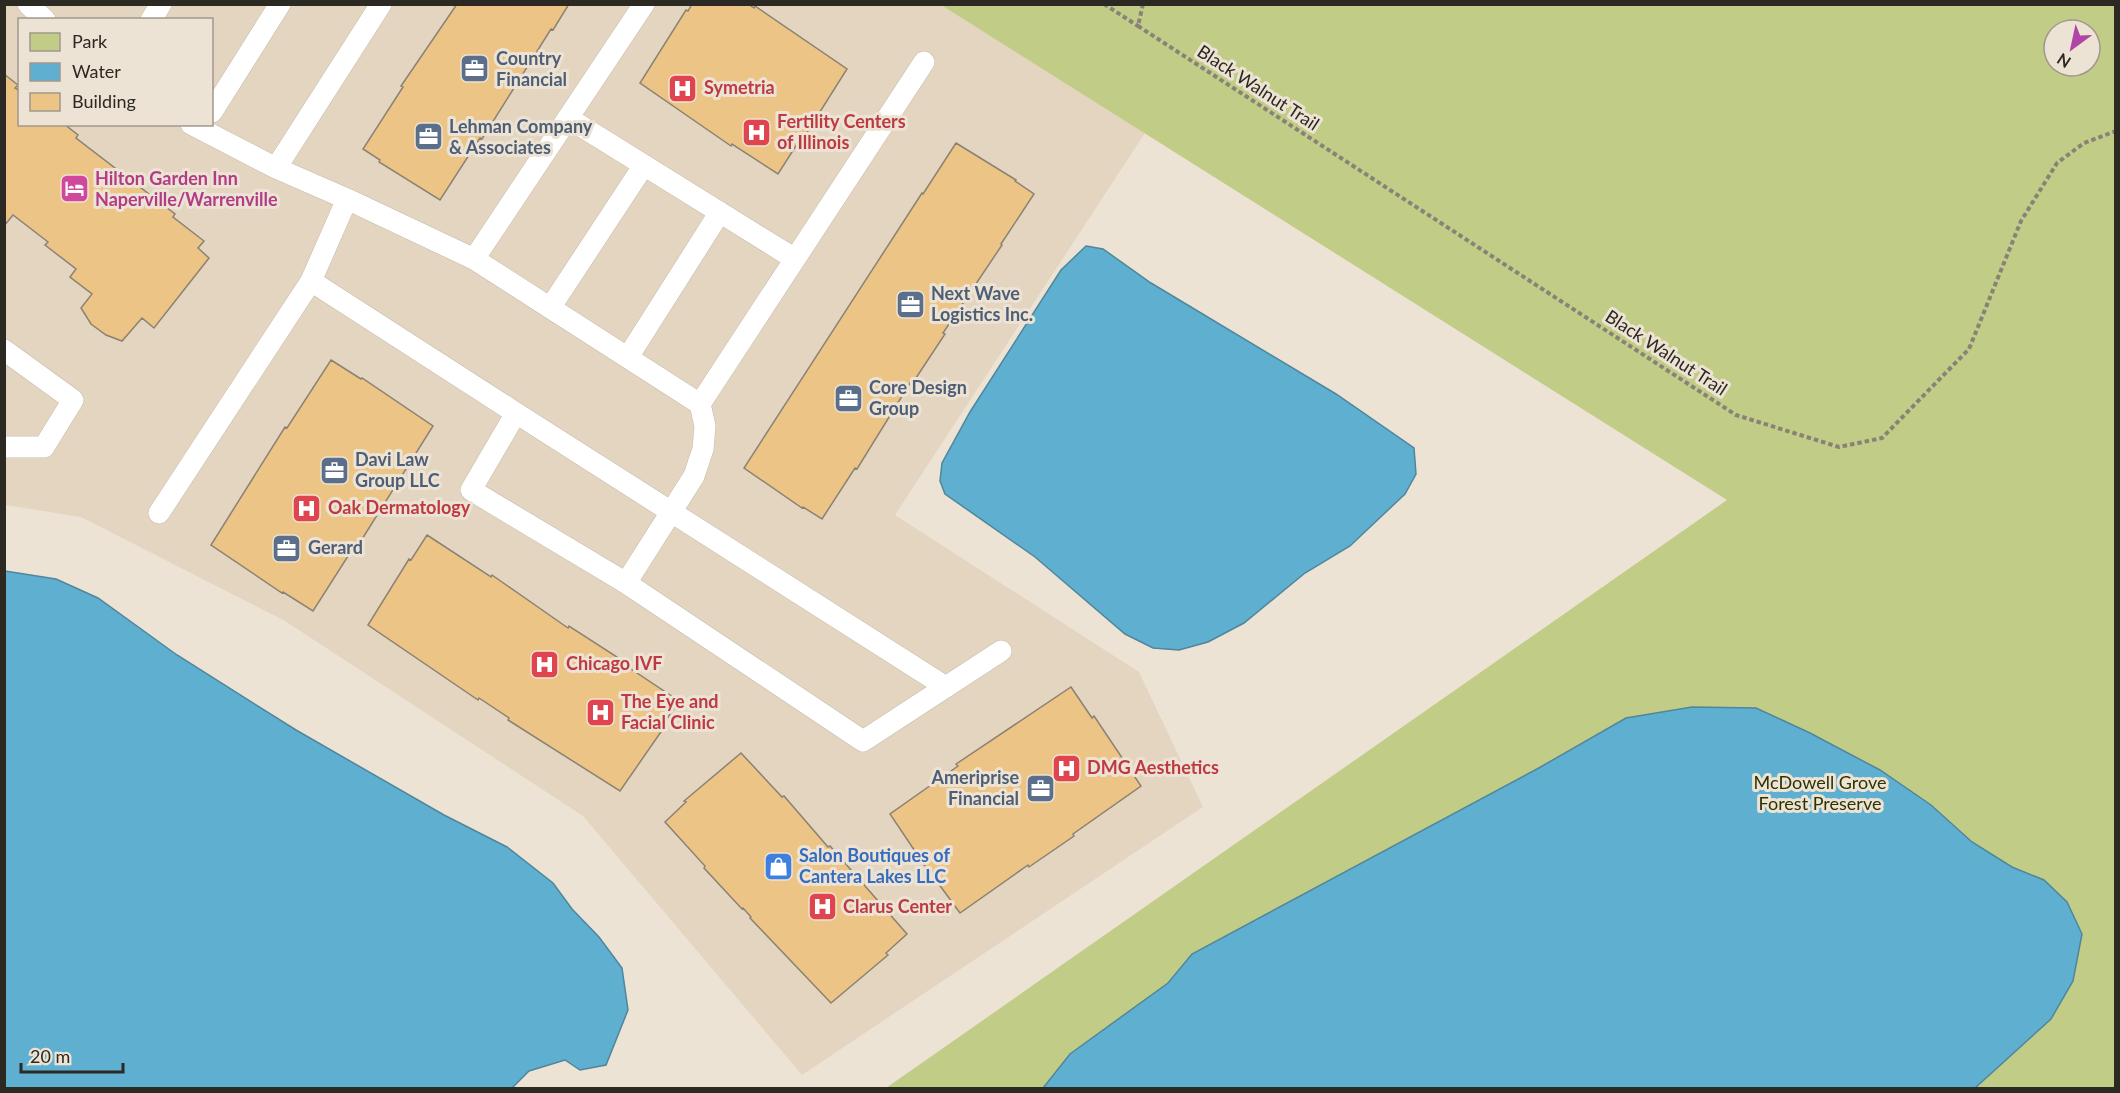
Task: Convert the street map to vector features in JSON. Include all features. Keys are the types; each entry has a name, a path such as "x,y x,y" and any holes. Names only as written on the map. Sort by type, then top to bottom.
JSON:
{"lane":[{"path":"152,18 161,4"},
{"path":"213,110 279,4"},
{"path":"276,168 381,4"},
{"path":"474,259 644,4"},
{"path":"700,404 924,62"},
{"path":"568,118 795,259"},
{"path":"198,126 276,168 474,259 700,404 705,426 703,449 694,476 626,583"},
{"path":"550,308 645,165"},
{"path":"159,513 311,281 347,199"},
{"path":"628,357 720,212"},
{"path":"311,281 946,687"},
{"path":"4,350 73,400 44,447 4,447"},
{"path":"516,413 471,490 626,583 863,741 1002,651"}],"path":[{"name":"Black Walnut Trail","path":"1104,4 1736,415 1839,447 1882,438 1969,349 2020,221 2057,163 2085,143 2115,131"},
{"path":"1138,26 1143,4"}],"shaded area":[{"path":"4,5 941,5 1145,133 895,515 1139,672 1203,807 802,1075 583,816 285,621 81,517 5,505"}],"green space":[{"name":"McDowell Grove Forest Preserve","path":"941,5 2115,5 2115,1088 886,1088 1727,500"}],"water":[{"path":"1086,246 1103,249 1151,283 1336,394 1414,448 1416,474 1405,494 1350,546 1305,573 1244,623 1208,642 1179,650 1153,648 1125,634 1035,557 945,494 940,481 942,463 970,412 1061,270"},
{"path":"5,571 56,579 98,598 177,655 296,730 444,815 507,847 553,883 622,968 628,1010 606,1065 580,1070 565,1060 529,1071 512,1088 5,1088"},
{"path":"1692,707 1756,708 1810,733 1880,770 1931,805 1972,842 2012,867 2044,880 2067,902 2082,934 2073,981 2051,1019 1975,1088 1043,1088 1070,1054 1168,983 1192,954 1537,769 1626,718"}],"building":[{"path":"457,4 569,4 440,200 379,162 380,160 363,149 403,87 401,86"},
{"path":"692,4 748,4 754,8 755,6 847,69 778,174 732,144 731,146 640,83"},
{"name":"Hilton Garden Inn Naperville/Warrenville","path":"4,74 18,85 15,88 18,90 18,126 67,126 78,135 76,138 175,214 173,217 204,241 198,248 209,258 154,328 142,318 122,341 106,335 91,324 81,308 92,294 70,277 76,269 45,245 48,242 13,215 4,226"},
{"path":"956,143 1016,180 1034,194 943,333 945,334 914,381 912,380 857,469 855,468 822,519 744,468"},
{"path":"331,360 433,426 359,544 357,542 313,611 211,545 285,427 287,428"},
{"path":"427,535 491,577 492,575 568,628 569,626 617,657 616,659 679,701 663,725 665,726 620,791 508,720 509,718 479,698 478,700 368,625 409,559 411,560"},
{"path":"1071,687 1092,718 1094,716 1141,786 1073,834 1074,836 960,913 937,884 890,814 958,766 956,764"},
{"path":"741,753 782,797 784,796 828,847 830,846 907,934 886,953 888,955 831,1003 704,868 705,866 665,822 686,802 684,801"}],"place":[{"name":"Country Financial","path":"475,69"},
{"name":"Symetria","path":"683,88"},
{"name":"Fertility Centers of Illinois","path":"756,132"},
{"name":"Lehman Company & Associates","path":"428,137"},
{"name":"Hilton Garden Inn Naperville/Warrenville","path":"74,189"},
{"name":"Next Wave Logistics Inc.","path":"910,304"},
{"name":"Core Design Group","path":"848,398"},
{"name":"Davi Law Group LLC","path":"334,470"},
{"name":"Oak Dermatology","path":"307,508"},
{"name":"Gerard","path":"287,548"},
{"name":"Chicago IVF","path":"545,664"},
{"name":"The Eye and Facial Clinic","path":"600,712"},
{"name":"DMG Aesthetics","path":"1066,768"},
{"name":"Ameriprise Financial","path":"1040,788"},
{"name":"Salon Boutiques of Cantera Lakes LLC","path":"778,866"},
{"name":"Clarus Center","path":"822,907"}]}
